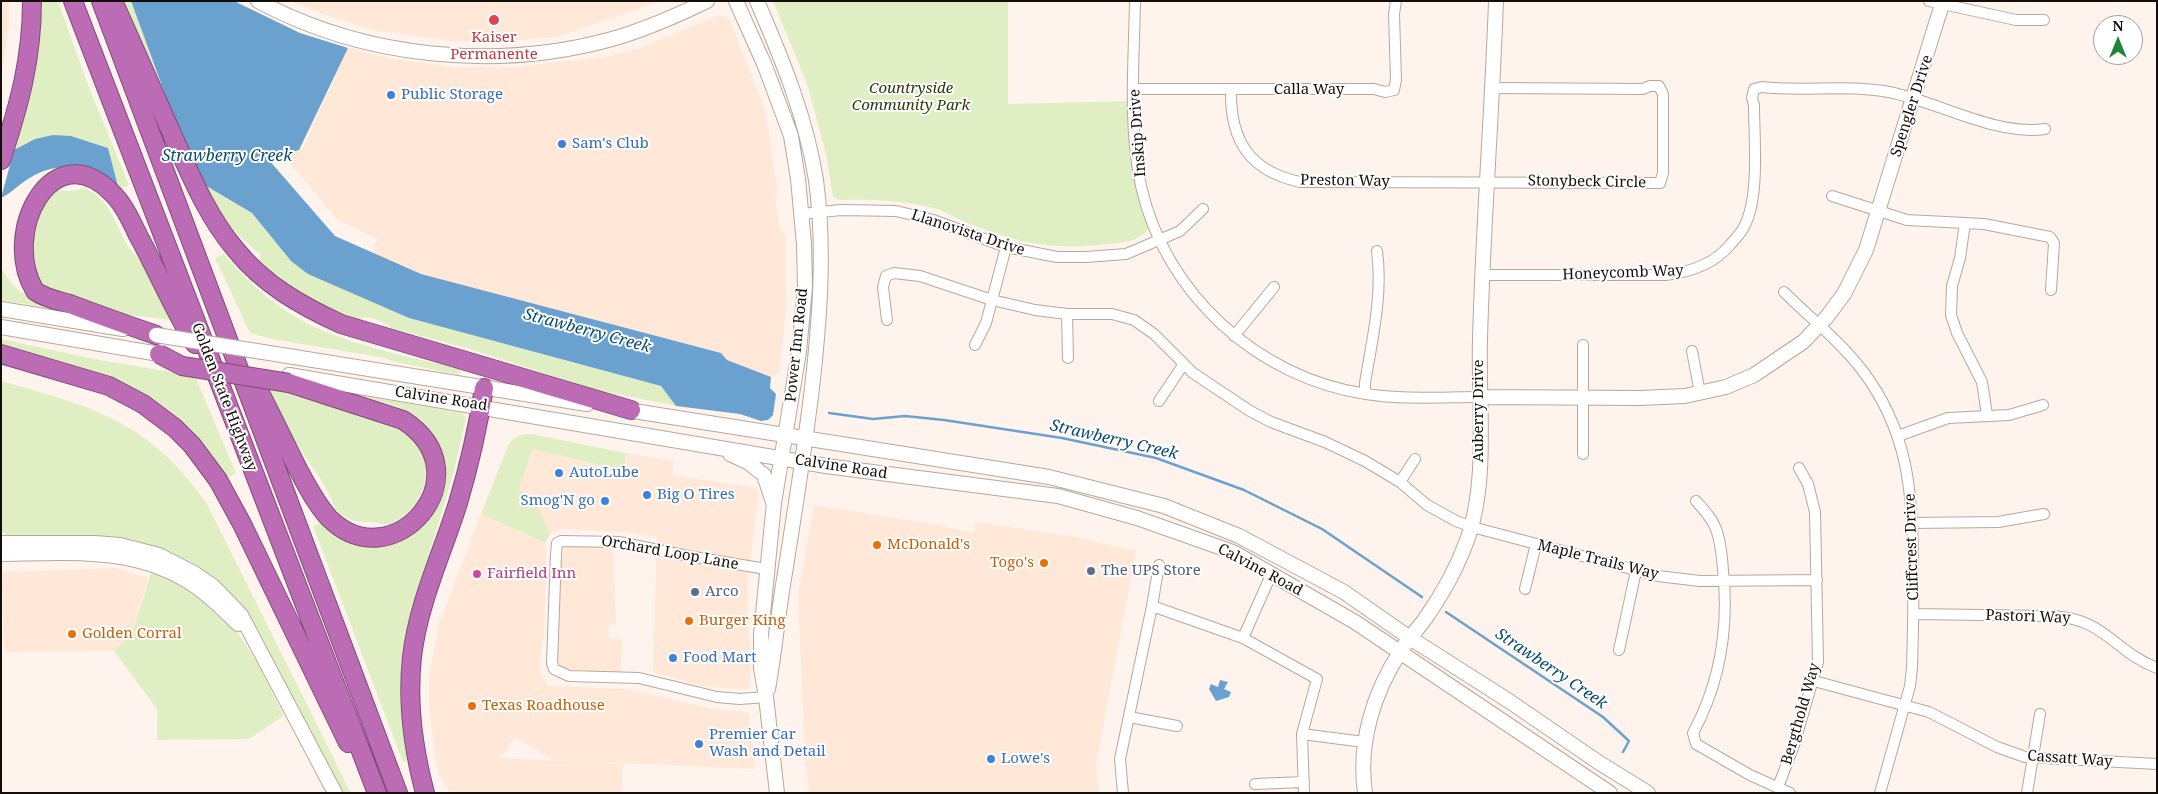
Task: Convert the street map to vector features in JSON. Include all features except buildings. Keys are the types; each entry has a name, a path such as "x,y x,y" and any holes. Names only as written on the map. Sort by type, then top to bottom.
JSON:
{"highway":[{"path":"2,158 20,98 30,53 32,1"},
{"name":"Golden State Highway","path":"73,1 376,793"},
{"name":"Golden State Highway","path":"101,1 398,793"},
{"path":"113,1 192,179 211,217 236,251 267,282 302,306 341,324 631,410"},
{"path":"16,205 20,198 36,184 56,176 77,175 98,182 111,191 128,215 181,320 220,387"},
{"path":"8,253 20,279 37,293 156,335"},
{"path":"159,354 182,366 289,379 403,420 416,428 427,441 436,467 433,495 428,506 410,526 393,535 373,537 353,534 328,517 308,489 256,386 223,328"},
{"path":"1,354 109,386 143,404 175,428 192,445 218,480 242,524 313,668 336,721 376,793"},
{"path":"425,793 412,727 412,656 426,596 466,474 484,388"}],"main road":[{"path":"258,1 307,23 360,41 424,52 486,56 545,52 610,39 658,22 707,1"},
{"name":"Power Inn Road","path":"736,1 765,66 791,136 802,214 805,287 803,320 774,503 766,569 761,642 761,668 777,793"},
{"name":"Power Inn Road","path":"757,1 803,119 820,212 821,302 806,439 766,697"},
{"name":"Auberry Drive","path":"1365,793 1362,776 1364,742 1371,712 1382,684 1399,653 1424,620 1446,586 1472,526 1479,481 1483,275 1496,1"},
{"name":"Spengler Drive","path":"1480,397 1667,398 1700,394 1726,387 1754,375 1797,347 1837,305 1866,250 1943,3"},
{"name":"Calvine Road","path":"1,309 484,388 1049,477 1164,506 1239,536 1273,552 1344,592 1410,638 1648,793"},
{"path":"1,328 159,354"},
{"name":"Calvine Road","path":"289,379 481,406 803,462 1058,496 1175,530 1233,552 1355,622 1610,793"},
{"path":"711,446 749,463 764,476 774,503"},
{"path":"1,543 108,543 160,555 194,573 213,586 241,615 335,793"},
{"path":"1,554 101,554 121,556 155,565 195,586 219,605 253,638"}],"street":[{"name":"Inskip Drive","path":"1135,1 1135,141 1141,186 1160,240 1169,258 1193,295 1234,336 1290,372 1336,388 1365,394 1389,397 1480,397"},
{"name":"Calla Way","path":"1134,89 1374,89 1384,92 1394,90 1396,80 1394,14 1396,1"},
{"path":"1929,1 2016,20 2044,20"},
{"name":"Stonybeck Circle","path":"1488,181 1641,182 1651,184 1660,183 1663,173 1663,94 1659,86 1650,86 1643,89 1493,88"},
{"name":"Honeycomb Way","path":"1483,275 1666,274 1699,268 1726,250 1739,234 1748,217 1754,186 1754,105 1752,98 1754,89 1762,87 1859,88 1890,92 1914,99"},
{"name":"Preston Way","path":"1231,90 1232,117 1239,140 1256,162 1281,177 1300,182 1488,181"},
{"path":"1914,99 2012,130 2045,129"},
{"path":"1832,196 1916,222 1984,224 2050,237 2054,243 2052,290"},
{"name":"Llanovista Drive","path":"802,214 896,211 933,220 1006,247 1057,257 1086,257 1126,254 1180,231 1203,209"},
{"path":"1965,223 1960,258 1952,286 1951,315 1957,333 1982,382 1987,415"},
{"path":"975,345 986,323 1006,247"},
{"path":"1365,394 1365,383 1377,312 1379,270 1376,251"},
{"name":"Maple Trails Way","path":"887,320 884,287 886,276 894,273 920,276 992,300 1035,310 1067,314 1112,314 1134,320 1154,334 1183,365 1250,411 1271,422 1344,450 1400,482 1427,505 1456,521 1658,576 1700,581 1817,580"},
{"path":"1234,336 1274,287"},
{"path":"1784,292 1818,326"},
{"path":"1067,314 1068,358"},
{"name":"Cliffcrest Drive","path":"1818,326 1845,350 1862,370 1884,403 1898,436 1908,473 1913,523 1914,614 1912,668 1905,706 1880,793"},
{"path":"1583,345 1583,454"},
{"path":"1692,351 1700,394"},
{"path":"1159,401 1183,365"},
{"path":"1898,436 1943,420 1987,415 2009,415 2043,406"},
{"path":"1400,482 1415,459"},
{"name":"Bergthold Way","path":"1778,787 1794,745 1818,662 1815,512 1811,494 1800,468"},
{"path":"1696,501 1712,520 1719,537 1724,580 1724,619 1720,662 1710,698 1693,733 1694,740 1696,744 1737,768 1790,793"},
{"path":"1913,523 1998,522 2044,514"},
{"name":"Orchard Loop Lane","path":"766,569 619,542 561,540 557,543 556,554 552,663 554,669 569,676 639,678 718,697 740,699 766,697"},
{"path":"1525,589 1536,544"},
{"path":"1123,793 1120,759 1159,565"},
{"path":"1619,650 1636,571"},
{"path":"1243,638 1271,575"},
{"path":"1152,606 1243,638 1317,679 1302,734 1304,793"},
{"name":"Pastori Way","path":"1914,614 2074,618 2097,627 2140,660 2157,668"},
{"name":"Cassatt Way","path":"1814,681 1944,718 2006,751 2034,758 2157,764"},
{"path":"2027,793 2040,714"},
{"path":"1128,717 1177,726"},
{"path":"1302,734 1364,742"},
{"path":"1255,784 1304,782"}],"shaded area":[{"path":"1,1 9,1 9,24 1,78"},
{"path":"290,1 661,1 556,37 497,42 451,41 373,30 328,16"},
{"path":"720,15 727,17 730,21 765,110 778,192 775,199 780,229 786,235 784,333 779,373 771,377 727,360 721,353 421,274 373,253 377,239 337,219 283,155 303,148 348,48 392,59 454,67 517,67 610,56 640,48"},
{"path":"534,449 624,471 625,453 673,461 673,475 756,488 759,494 747,583 751,683 748,690 702,686 653,672 657,537 622,532 564,529 550,534 538,509 519,489"},
{"path":"814,505 938,525 974,533 976,522 1076,537 1136,551 1096,765 1099,793 810,793 805,763 798,596"},
{"path":"481,514 545,543 544,631 539,671 548,686 627,689 713,709 749,712 755,769 553,760 515,737 500,758 623,764 622,793 451,793 439,775 435,756 429,705 429,677 439,624"},
{"path":"570,544 613,546 616,624 609,625 609,638 622,640 621,673 563,669 556,660 561,552"},
{"path":"116,568 148,578 133,632 114,651 4,652 2,572"}],"green space":[{"path":"38,1 58,1 88,85 129,185 119,190 108,148 84,140 61,137 38,140 14,150 29,97 36,57"},
{"path":"123,1 131,1 176,124"},
{"name":"Countryside Community Park","path":"773,1 1008,1 1008,104 1130,101 1132,166 1138,197 1149,228 1141,236 1126,242 1090,246 1056,246 1009,238 921,205 886,201 838,200 833,196 825,150 807,84"},
{"path":"203,184 252,213 291,261 409,318 661,386 676,406 597,390 466,348 391,328 374,319 351,319 315,305 261,267 260,254 228,222"},
{"path":"51,188 75,191 82,188 91,191 105,203 131,251 147,271 170,320 121,314 57,291 37,281 15,241 17,224 23,210"},
{"path":"224,254 257,288 295,317 324,331 374,348 461,369 459,375 380,357 272,339 250,333 215,258"},
{"path":"1,267 15,287 32,299 48,305 47,308 1,300"},
{"path":"1,339 94,359 195,376 236,473 227,479 192,430 166,408 145,395 99,373 1,346"},
{"path":"1,381 92,409 117,421 141,435 163,453 185,476 207,504 351,793 342,793 255,627 119,538 95,536 11,538 1,531"},
{"path":"269,388 300,395 374,418 390,424 405,433 420,448 426,472 420,497 413,507 404,516 387,525 374,522 360,522 346,517 339,512 334,507 329,494 296,443"},
{"path":"335,391 462,413 466,419 454,471 413,609 411,759 403,762 313,526 321,523 331,531 355,544 368,546 389,544 407,537 423,525 434,510 442,492 444,473 442,453 431,431 412,413 392,405"},
{"path":"527,434 625,453 625,471 533,449 519,489 539,509 550,534 545,543 481,514 509,443 518,436"},
{"path":"152,569 194,592 230,624 253,656 283,714 282,717 249,739 157,740 157,709 114,651 133,632"}],"water":[{"name":"Strawberry Creek","path":"131,1 234,1 300,33 348,48 299,150 268,159 335,236 421,274 721,353 727,360 771,377 770,388 776,394 773,415 768,420 761,421 740,414 676,406 661,386 409,318 308,274 291,261 252,213 203,184 176,124"},
{"path":"53,135 71,136 108,148 119,190 77,170 56,168 33,176 1,198 14,150 35,139"},
{"path":"1220,680 1228,682 1224,689 1231,692 1229,697 1216,701 1209,689 1211,684 1218,687"}],"waterway":[{"name":"Strawberry Creek","path":"829,413 873,419 905,416 944,420 1062,438 1156,458 1244,490 1322,529 1422,597"},
{"name":"Strawberry Creek","path":"1446,612 1603,717 1629,741 1623,752"}],"place":[{"name":"Kaiser Permanente","path":"494,20"},
{"name":"Public Storage","path":"391,95"},
{"name":"Sam's Club","path":"562,144"},
{"name":"AutoLube","path":"559,473"},
{"name":"Big O Tires","path":"647,495"},
{"name":"Smog'N go","path":"605,501"},
{"name":"McDonald's","path":"877,545"},
{"name":"Togo's","path":"1044,563"},
{"name":"The UPS Store","path":"1091,571"},
{"name":"Fairfield Inn","path":"477,574"},
{"name":"Arco","path":"695,592"},
{"name":"Burger King","path":"689,621"},
{"name":"Golden Corral","path":"72,634"},
{"name":"Food Mart","path":"673,658"},
{"name":"Texas Roadhouse","path":"472,706"},
{"name":"Premier Car Wash and Detail","path":"699,744"},
{"name":"Lowe's","path":"991,759"}]}
